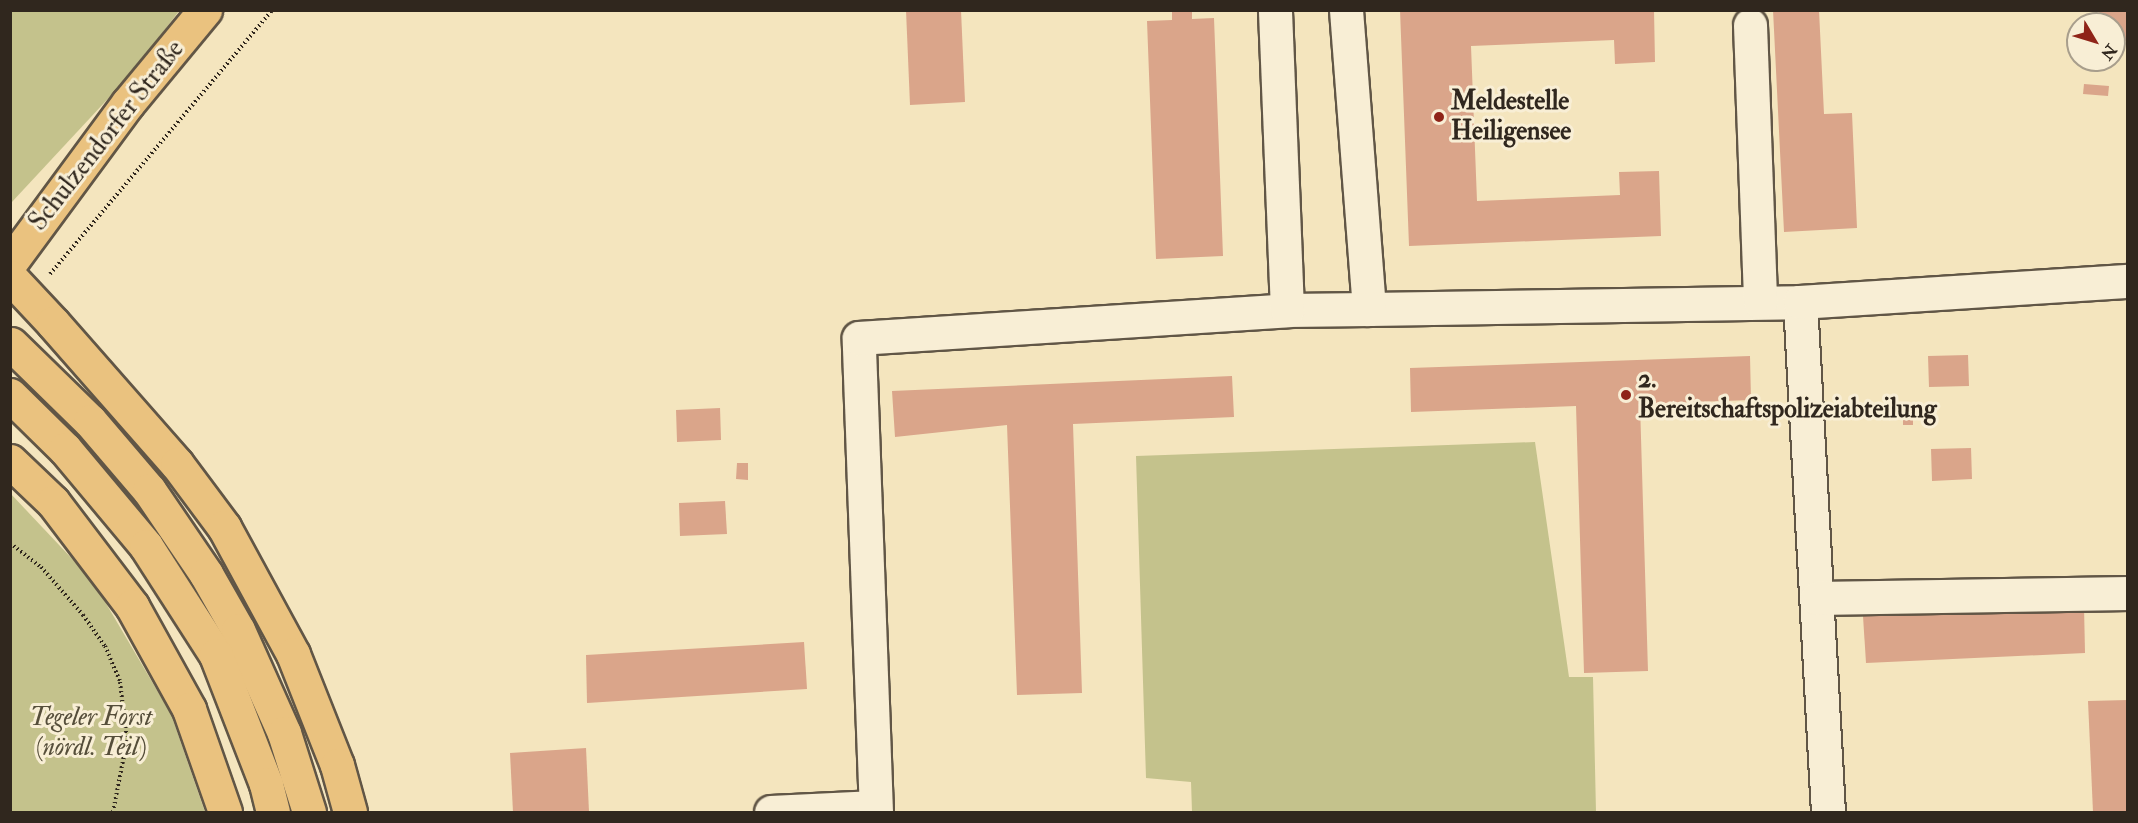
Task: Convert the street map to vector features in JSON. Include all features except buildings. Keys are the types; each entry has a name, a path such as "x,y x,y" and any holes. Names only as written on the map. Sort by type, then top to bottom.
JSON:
{"main road":[{"name":"Schulzendorfer Straße","path":"10,263 128,104 205,10"},
{"path":"20,286 177,464 224,527 293,654 337,765 350,813"},
{"path":"11,344 90,421 149,490 206,574 238,630 285,733 309,813"},
{"path":"10,395 65,449 146,546 216,655 266,784 273,813"},
{"path":"10,461 53,502 132,606 189,709 225,813"}],"lane":[{"path":"1275,10 1287,310"},
{"path":"1346,10 1369,309"},
{"path":"1750,26 1760,302"},
{"path":"771,813 876,810 859,338 1287,310 1800,302 2127,281"},
{"path":"1800,302 1828,813"},
{"path":"1817,598 2127,593"}],"path":[{"path":"20,286 272,10"},
{"path":"10,543 41,567 82,615 105,646 120,682 126,710 127,740 113,813"}],"green space":[{"path":"11,11 179,11 130,75 11,203"},
{"path":"1535,442 1569,677 1593,677 1596,812 1192,812 1191,782 1146,778 1136,456"},
{"name":"Tegeler Forst (nördl. Teil)","path":"10,493 77,564 104,600 171,714 205,812 11,812"}],"place":[{"name":"Meldestelle Heiligensee","path":"1439,117"},
{"name":"2. Bereitschaftspolizeiabteilung","path":"1626,395"}]}
